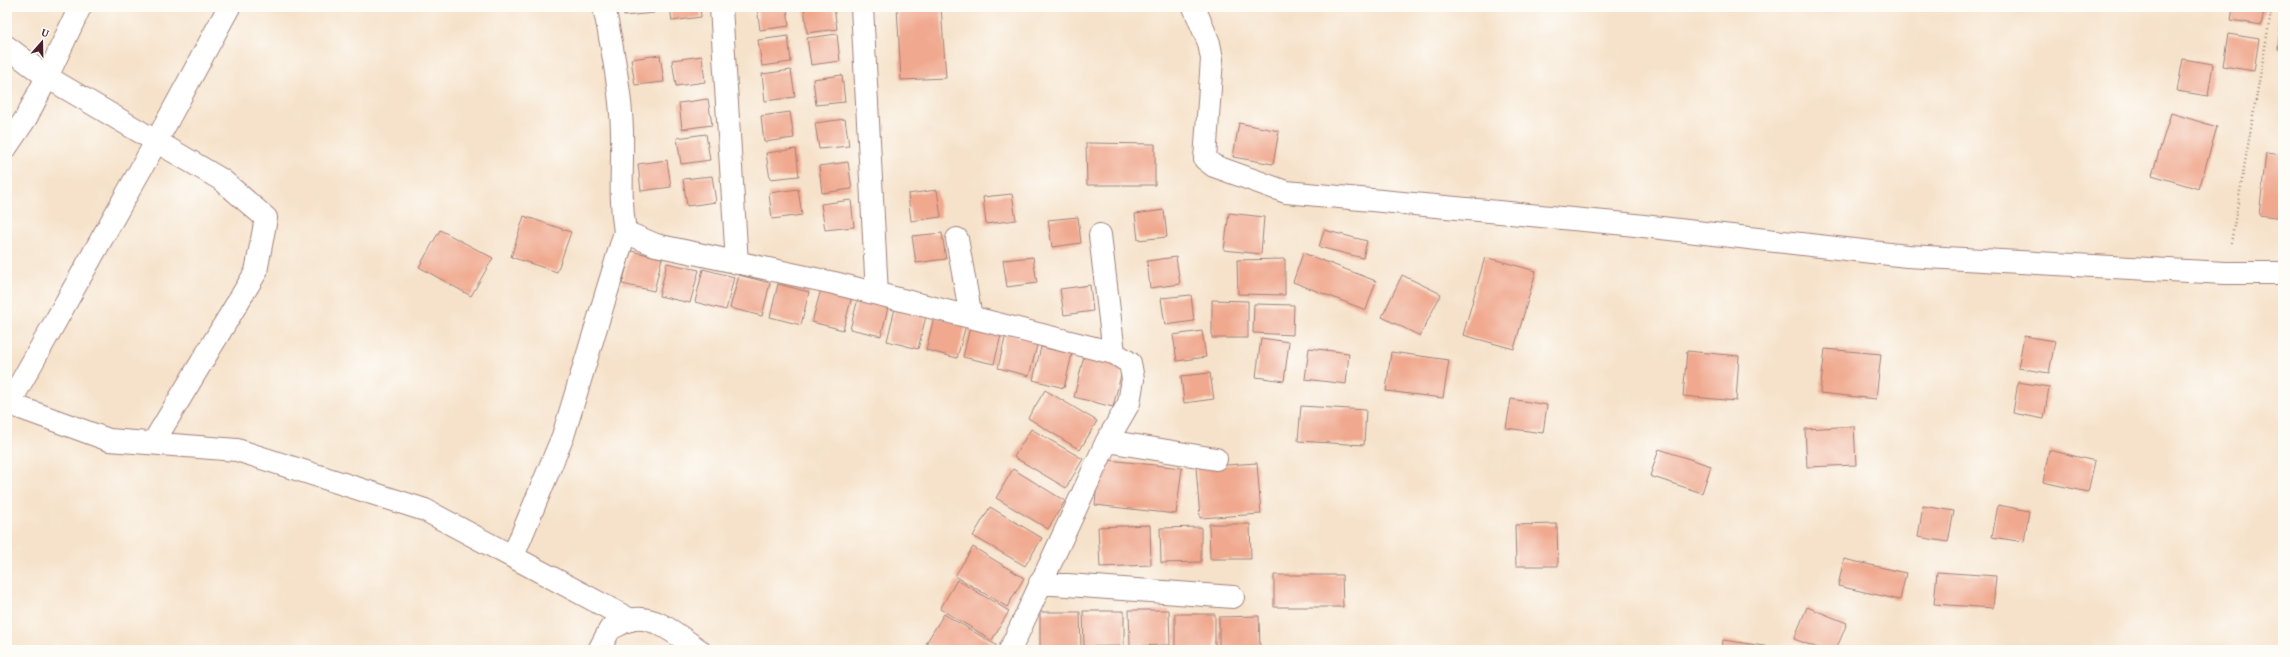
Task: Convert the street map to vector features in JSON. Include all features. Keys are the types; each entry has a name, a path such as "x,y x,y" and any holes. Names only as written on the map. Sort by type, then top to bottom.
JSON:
{"street":[{"path":"7,146 26,118 47,78 80,7"},
{"path":"229,7 156,142 8,404 109,440 237,450 425,510 631,620"},
{"path":"513,556 563,436 625,232 620,203 622,130 611,42 604,7"},
{"path":"721,7 736,263"},
{"path":"862,7 877,294"},
{"path":"1194,7 1209,43 1212,59 1205,159 1214,166 1286,192 1626,224 1907,256 2225,274 2283,273"},
{"path":"7,47 47,78 222,180 266,218 256,272 153,444"},
{"path":"625,232 656,245 877,294 1114,353 1130,363 1133,378 1129,403 1107,441 1010,650"},
{"path":"1100,235 1114,353"},
{"path":"957,239 971,317"},
{"path":"1107,441 1216,459"},
{"path":"1040,583 1234,597"},
{"path":"599,650 610,629 631,620 647,620 665,627 699,650"}],"path":[{"path":"2225,274 2239,204 2272,7"}],"building":[{"path":"623,7 653,7 654,13 624,16"},
{"path":"670,7 700,7 701,17 672,21"},
{"path":"757,7 787,7 789,26 760,30"},
{"path":"804,7 834,7 837,29 807,33"},
{"path":"897,7 941,7 946,78 901,80"},
{"path":"2233,7 2265,7 2261,25 2231,20"},
{"path":"2282,13 2283,49 2278,49"},
{"path":"837,34 840,61 811,65 807,38"},
{"path":"2228,34 2259,39 2254,71 2223,66"},
{"path":"788,36 791,62 762,66 758,40"},
{"path":"660,55 664,82 635,85 631,59"},
{"path":"702,56 705,82 676,86 672,60"},
{"path":"2183,59 2213,64 2208,96 2177,91"},
{"path":"791,70 795,97 765,101 762,74"},
{"path":"842,75 845,102 816,105 813,79"},
{"path":"708,99 712,125 682,129 679,103"},
{"path":"790,112 794,138 764,142 761,116"},
{"path":"2171,113 2217,127 2199,189 2152,175"},
{"path":"845,119 849,146 819,149 815,123"},
{"path":"1239,123 1279,131 1273,164 1233,157"},
{"path":"706,134 710,160 681,164 677,138"},
{"path":"1086,143 1155,144 1155,185 1087,185"},
{"path":"796,149 799,176 770,179 766,153"},
{"path":"2266,153 2283,155 2283,218 2259,215"},
{"path":"667,160 671,187 641,191 638,164"},
{"path":"848,162 852,189 822,193 819,166"},
{"path":"712,176 716,202 687,206 683,179"},
{"path":"798,189 802,215 772,219 769,193"},
{"path":"937,190 941,217 911,221 908,194"},
{"path":"1012,194 1016,220 986,224 983,197"},
{"path":"851,200 854,227 825,230 821,204"},
{"path":"1164,210 1167,237 1138,240 1135,214"},
{"path":"1229,213 1264,217 1261,254 1224,250"},
{"path":"524,216 571,232 557,272 511,257"},
{"path":"1078,217 1081,243 1052,247 1048,220"},
{"path":"440,230 493,258 471,296 419,267"},
{"path":"1324,230 1367,241 1363,258 1319,247"},
{"path":"942,233 946,259 916,263 912,236"},
{"path":"631,251 662,258 654,291 622,284"},
{"path":"1303,253 1376,281 1366,310 1293,282"},
{"path":"1033,257 1037,283 1007,287 1003,260"},
{"path":"1176,257 1180,284 1150,288 1147,261"},
{"path":"1485,257 1536,271 1514,349 1463,335"},
{"path":"1285,259 1285,295 1238,294 1237,260"},
{"path":"667,263 699,270 690,303 659,296"},
{"path":"703,269 734,277 726,310 695,302"},
{"path":"739,275 770,283 762,316 730,308"},
{"path":"1402,275 1441,294 1420,336 1382,317"},
{"path":"778,284 809,292 801,325 770,317"},
{"path":"1090,285 1093,311 1064,315 1060,289"},
{"path":"821,289 852,296 843,330 812,322"},
{"path":"859,295 889,303 881,336 850,329"},
{"path":"1191,295 1194,321 1165,325 1161,298"},
{"path":"1212,300 1248,301 1248,338 1212,338"},
{"path":"1254,304 1294,305 1293,335 1253,333"},
{"path":"895,308 926,316 918,349 887,341"},
{"path":"934,317 966,325 957,358 926,350"},
{"path":"971,323 1002,331 994,364 963,357"},
{"path":"1202,331 1206,357 1177,361 1173,335"},
{"path":"1006,334 1038,342 1029,376 998,368"},
{"path":"2024,336 2055,341 2049,373 2018,368"},
{"path":"1261,338 1289,342 1284,381 1256,377"},
{"path":"1041,347 1072,354 1064,388 1033,380"},
{"path":"1309,348 1349,353 1346,384 1305,379"},
{"path":"1825,349 1881,354 1876,399 1820,393"},
{"path":"1687,351 1739,356 1736,401 1683,396"},
{"path":"1085,352 1124,363 1113,407 1074,397"},
{"path":"1391,352 1449,360 1443,398 1386,391"},
{"path":"1210,373 1214,399 1184,403 1181,376"},
{"path":"2018,382 2049,387 2044,419 2013,413"},
{"path":"1045,390 1097,421 1080,450 1028,418"},
{"path":"1511,399 1547,405 1543,433 1506,428"},
{"path":"1301,406 1366,410 1364,445 1298,441"},
{"path":"1854,426 1856,465 1807,467 1805,429"},
{"path":"1031,429 1083,459 1066,488 1014,457"},
{"path":"1659,449 1711,466 1702,493 1650,476"},
{"path":"2049,450 2095,461 2088,492 2043,482"},
{"path":"1099,459 1182,468 1176,514 1095,505"},
{"path":"1257,463 1261,514 1200,518 1196,467"},
{"path":"1013,469 1065,501 1048,529 996,498"},
{"path":"1998,505 2029,511 2024,542 1992,537"},
{"path":"1923,506 1954,511 1948,542 1918,537"},
{"path":"990,507 1042,538 1025,566 973,536"},
{"path":"1209,524 1250,524 1251,559 1210,559"},
{"path":"1557,524 1558,566 1516,566 1515,525"},
{"path":"1150,525 1151,565 1100,567 1098,527"},
{"path":"1201,527 1201,562 1161,563 1160,528"},
{"path":"973,547 1024,578 1007,607 955,576"},
{"path":"1844,559 1906,573 1900,600 1838,586"},
{"path":"1937,572 1996,576 1993,608 1934,604"},
{"path":"1274,575 1342,575 1343,607 1274,607"},
{"path":"957,580 1009,611 992,640 940,609"},
{"path":"1807,607 1847,623 1836,650 1823,650 1794,639"},
{"path":"1129,610 1169,610 1170,645 1130,646"},
{"path":"1083,611 1124,611 1124,646 1084,647"},
{"path":"1040,612 1080,612 1081,648 1040,648"},
{"path":"944,614 996,645 993,650 938,650 926,643"},
{"path":"1175,614 1215,614 1215,649 1175,650"},
{"path":"1259,616 1260,650 1219,650 1219,617"},
{"path":"1723,640 1784,649 1784,650 1722,650"}]}
